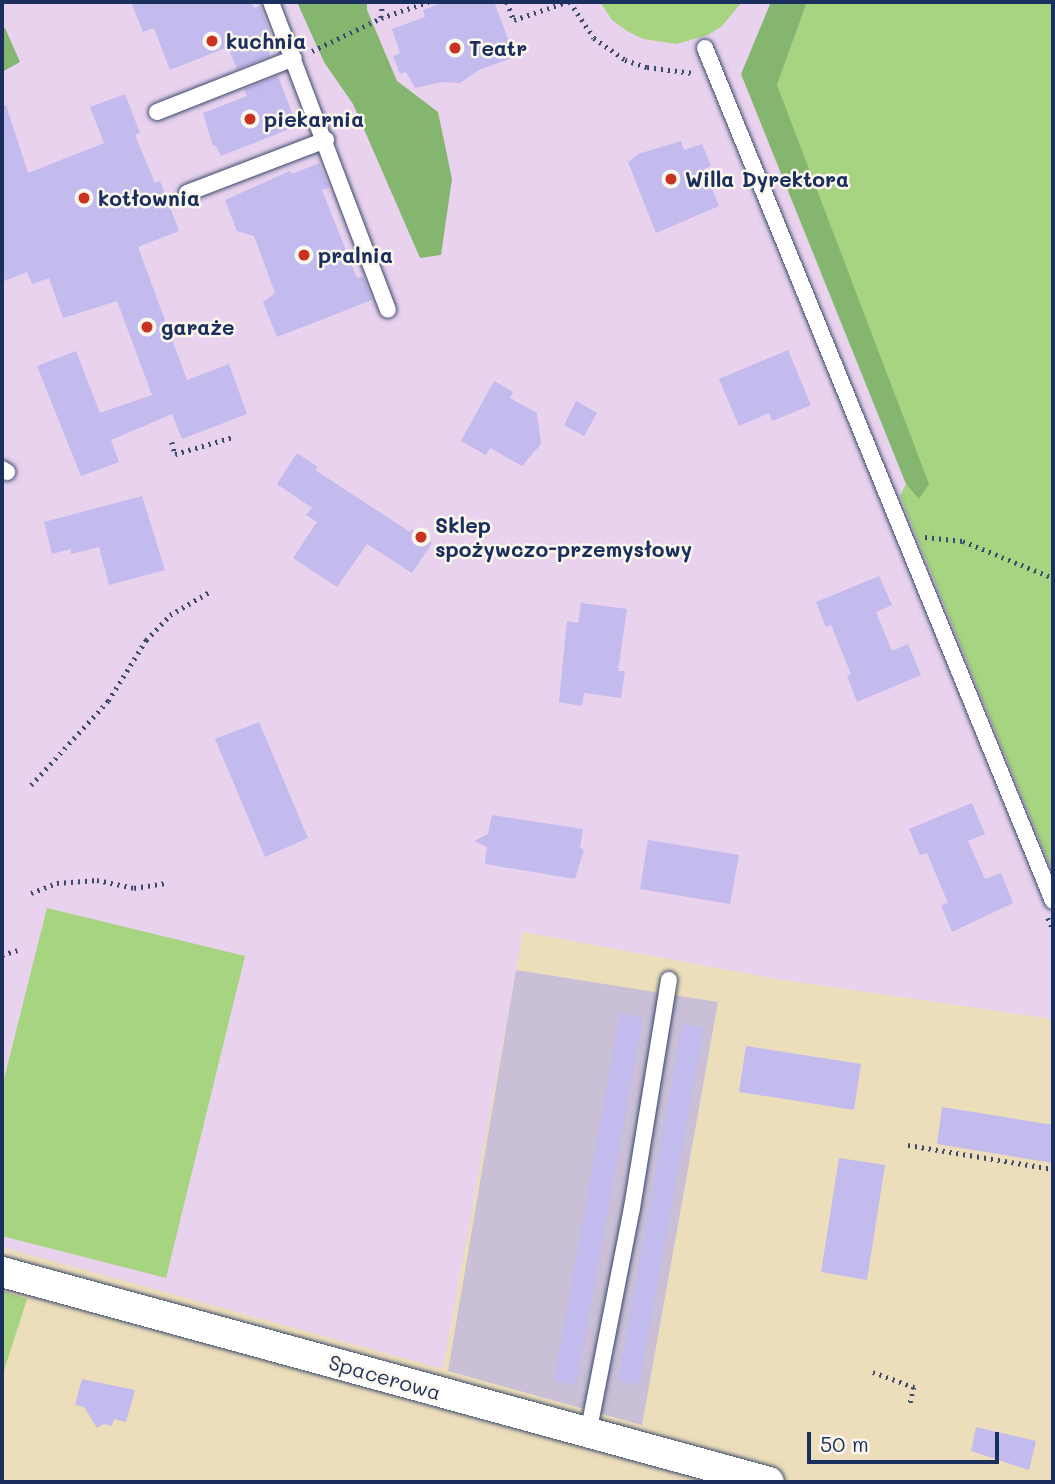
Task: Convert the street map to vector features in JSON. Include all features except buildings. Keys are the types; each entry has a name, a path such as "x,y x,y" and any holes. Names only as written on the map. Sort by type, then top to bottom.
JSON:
{"street":[{"name":"Spacerowa","path":"2,1272 769,1482"}],"lane":[{"path":"271,2 326,140 388,310"},
{"path":"705,48 1053,901"},
{"path":"157,111 294,58"},
{"path":"187,192 326,140"},
{"path":"587,1434 646,1131 669,980"}],"path":[{"path":"382,19 383,2"},
{"path":"294,58 428,2"},
{"path":"507,2 514,20 569,2 594,38 625,60"},
{"path":"172,442 175,454 233,437"},
{"path":"904,535 963,541 1053,578"},
{"path":"31,786 108,701 146,640 170,615 211,591"},
{"path":"31,893 57,883 97,880 134,888 166,883"},
{"path":"2,955 17,950"},
{"path":"908,1145 1053,1169"},
{"path":"873,1372 914,1387 910,1405"}],"shaded area":[{"path":"2,2 1053,2 1053,1019 777,979 523,932 443,1369 2,1247"},
{"path":"516,970 718,1002 642,1425 448,1371"}],"green space":[{"path":"297,2 367,2 367,10 397,81 438,112 452,179 441,255 420,258 353,104 324,62"},
{"path":"600,2 742,2 722,26 708,35 676,44 643,39 627,31 612,20"},
{"path":"771,2 807,2 777,85 929,484 919,499 906,484 741,74"},
{"path":"807,2 1053,2 1053,873 900,496 906,484 920,498 777,85"},
{"path":"2,27 5,28 20,62 2,72"},
{"path":"47,908 245,956 166,1278 2,1236 2,1087"},
{"path":"2,1291 27,1299 2,1377"}],"place":[{"name":"kuchnia","path":"212,41"},
{"name":"Teatr","path":"455,48"},
{"name":"piekarnia","path":"250,119"},
{"name":"Willa Dyrektora","path":"671,179"},
{"name":"kotłownia","path":"84,198"},
{"name":"pralnia","path":"304,255"},
{"name":"garaże","path":"147,327"},
{"name":"Sklep spożywczo-przemysłowy","path":"421,537"}]}
